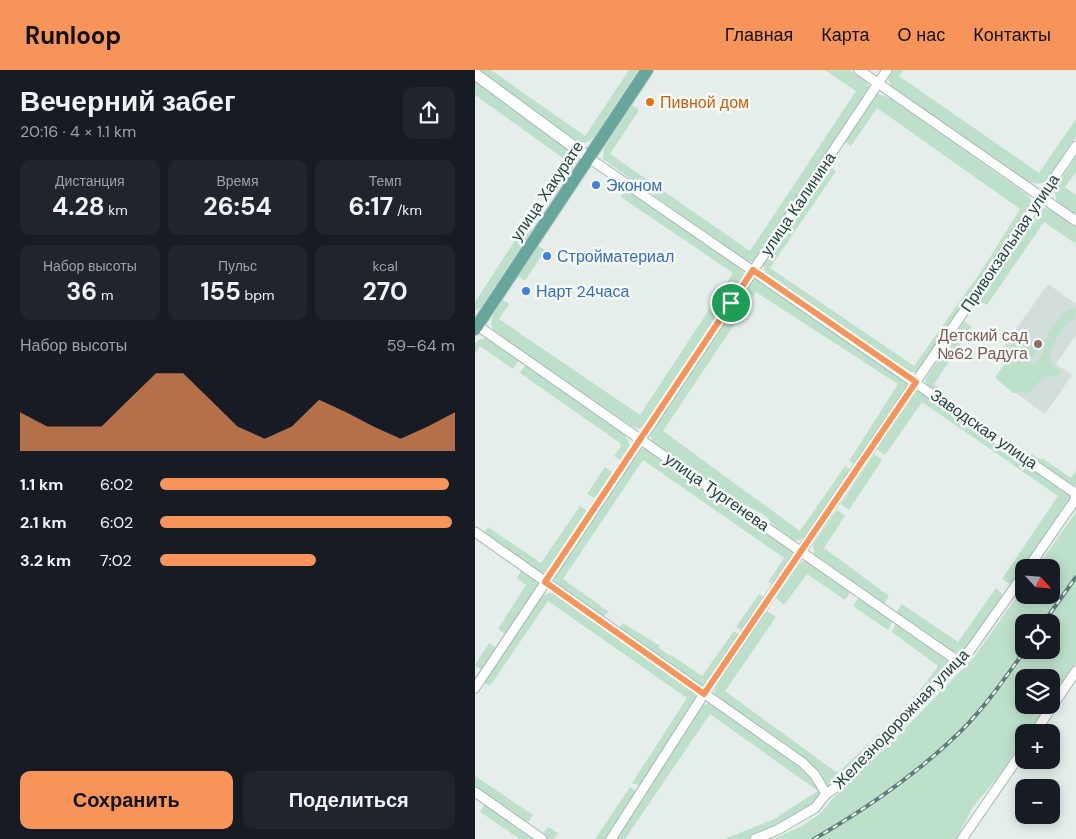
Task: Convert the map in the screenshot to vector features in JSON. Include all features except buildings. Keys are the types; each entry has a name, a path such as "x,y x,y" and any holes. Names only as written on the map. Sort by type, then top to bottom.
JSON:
{"main road":[{"name":"улица Хакурате","path":"476,326 647,70"},
{"name":"Заводская улица","path":"475,74 589,158"}],"street":[{"path":"859,70 1076,222"},
{"name":"улица Калинина","path":"475,688 887,70"},
{"name":"Привокзальная улица","path":"611,839 704,694 1076,146"},
{"name":"Заводская улица","path":"589,158 1076,492"},
{"name":"улица Тургенева","path":"476,326 959,662"},
{"path":"1034,559 1075,500 1076,492"},
{"path":"475,532 803,763 815,774 826,794"},
{"name":"Железнодорожная улица","path":"755,839 777,830 815,808 826,794 839,785 858,767 959,662 1015,586"},
{"path":"1040,724 1076,671"},
{"path":"962,839 1015,762"},
{"path":"475,792 542,839"}],"shaded area":[{"name":"Детский сад №62 Радуга","path":"1048,284 1076,304 1076,335 1056,364 1072,375 1045,414 996,379 1009,360 999,353"}],"green space":[{"path":"478,70 491,70 585,136 629,70 638,70 594,137 584,143 577,141"},
{"path":"825,70 850,70 868,82 869,89 752,262 744,260 603,159 604,148 632,105 639,110 610,154 750,251 856,91"},
{"path":"892,70 903,70 899,76 1039,173 1076,119 1076,136 1046,181 1038,184 1030,182 892,87 888,79"},
{"path":"475,80 572,151 575,160 566,176 559,182 555,179 567,161 475,95"},
{"path":"875,94 892,99 1029,196 1032,203 917,372 910,372 765,274 763,263 826,169 832,168 836,171 770,268 914,366 982,270 1020,209 877,108 851,146 844,141"},
{"path":"1075,158 1076,172 1065,187 1076,195 1076,216 1057,201 1054,190"},
{"path":"626,189 744,272 743,279 644,427 639,429 631,426 496,333 491,325 493,316 503,300 509,304 499,319 640,415 733,273 621,197"},
{"path":"1043,208 1056,212 1076,226 1076,244 1044,222 987,305 978,300 1038,210"},
{"path":"525,225 532,230 481,307 475,311 475,302"},
{"path":"538,246 545,250 525,281 518,276"},
{"path":"757,278 904,376 909,384 855,465 849,461 898,384 756,292 663,431 800,531 845,466 851,470 806,536 798,541 777,528 763,514 745,505 657,445 652,441 650,433 753,279"},
{"path":"1075,307 1076,318 1068,323 1061,332 1050,353 1051,364 1061,371 1058,376 1042,380 1036,384 1031,392 1025,395 1023,392 1013,393 995,377 1010,357 1033,364 1042,356 1047,334 1063,313"},
{"path":"964,321 972,327 934,384 944,392 941,395 928,387 925,380"},
{"path":"1017,337 1020,337 1036,348 1038,351 1032,359 1012,348 1011,346"},
{"path":"486,338 519,360 513,369 480,346 475,354 475,343"},
{"path":"526,364 623,432 630,445 620,460 614,456 621,446 620,443 520,373"},
{"path":"918,389 1071,495 1071,499 1031,559 1015,559 1058,496 922,402 885,455 877,449"},
{"path":"645,449 794,551 775,586 768,582 784,558 643,460 563,579 609,612 601,618 554,582 556,574 637,450"},
{"path":"874,454 882,460 849,510 841,504"},
{"path":"1032,454 1040,460 1042,458 1071,478 1076,470 1076,485 1071,486 1030,457"},
{"path":"605,467 612,472 596,499 587,494"},
{"path":"580,506 587,511 547,572 540,574 483,534 488,527 541,563"},
{"path":"837,510 845,516 824,548 889,596 884,604 814,554 813,544"},
{"path":"1076,512 1076,663 1060,685 1060,669 1015,669 1015,714 1040,714 1039,719 1036,724 1015,724 1015,752 1006,767 973,807 956,839 773,839 802,826 821,813 832,799 896,738 974,657 1015,600 1015,604 1060,604 1060,559 1043,559"},
{"path":"805,560 851,591 845,600 807,574 784,605 776,598 800,563"},
{"path":"1015,560 1014,584 1011,585 1002,579"},
{"path":"522,569 535,578 538,586 506,635 498,629 526,585 517,578"},
{"path":"996,588 1004,596 965,650 960,653 951,651 895,614 902,604 958,642"},
{"path":"554,593 692,690 698,697 641,786 632,783 687,698 548,601 490,686 485,683 485,679 541,596"},
{"path":"759,594 766,599 742,631 736,627"},
{"path":"859,597 893,620 888,630 853,606"},
{"path":"767,611 776,617 725,691 836,772 842,769 893,719 917,694 938,666 892,632 897,621 948,658 950,665 837,783 831,788 827,787 815,768 782,742 724,703 715,694 714,687"},
{"path":"623,623 660,646 659,648 670,656 702,676 734,631 741,636 703,688 618,630"},
{"path":"489,643 496,648 482,671 475,665"},
{"path":"710,703 716,705 810,772 821,793 816,804 776,828 749,839 725,839 772,820 818,791 710,714 625,839 613,839 699,710 703,705"},
{"path":"475,776 533,815 526,825 475,788"},
{"path":"630,787 637,792 606,839 595,839"},
{"path":"486,803 535,839 520,839 480,812"},
{"path":"548,827 558,833 554,839 547,839 542,835"}],"railway":[{"path":"1050,614 1076,577"},
{"path":"814,839 891,790 927,761 961,731 1003,681 1019,659"}],"place":[{"name":"Пивной дом","path":"650,102"},
{"name":"Эконом","path":"596,185"},
{"name":"Стройматериал","path":"547,256"},
{"name":"Нарт 24часа","path":"526,291"},
{"name":"Детский сад №62 Радуга","path":"1038,344"}],"route":[{"path":"753,270 916,382 704,694 545,582 731,303 753,270"}]}
